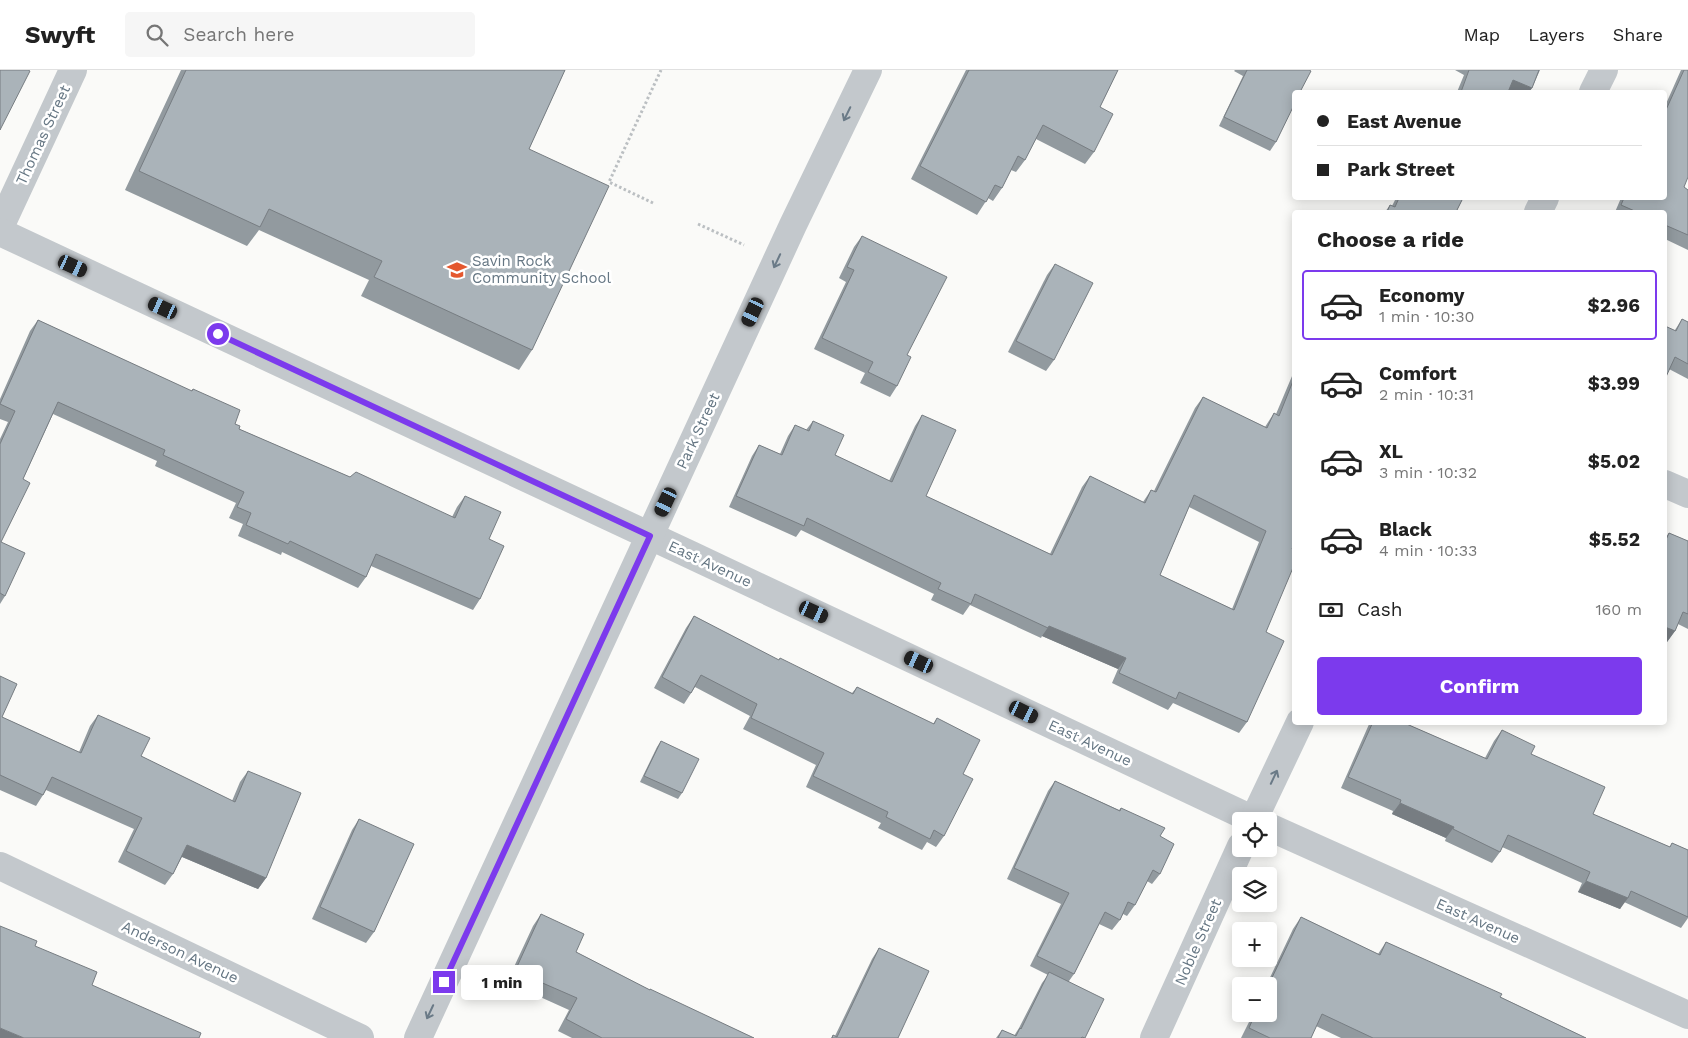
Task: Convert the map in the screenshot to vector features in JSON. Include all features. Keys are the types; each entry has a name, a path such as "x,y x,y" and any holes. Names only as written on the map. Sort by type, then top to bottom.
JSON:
{"street":[{"name":"Thomas Street","path":"0,227 73,70"},
{"name":"Park Street","path":"418,1038 793,225 868,70"},
{"path":"1594,90 1604,70"},
{"name":"East Avenue","path":"0,232 1237,812"},
{"path":"1667,485 1688,494"},
{"path":"1262,812 1299,725"},
{"name":"East Avenue","path":"1277,831 1688,1015"},
{"name":"Noble Street","path":"1154,1038 1236,857"},
{"name":"Anderson Avenue","path":"0,866 360,1038"}],"path":[{"path":"653,203 609,182 660,70"},
{"path":"698,224 744,245"}],"building":[{"path":"0,70 30,71 0,130"},
{"path":"186,70 565,70 529,149 609,186 532,350 374,277 382,261 269,209 260,227 139,171"},
{"path":"969,70 1118,70 1100,107 1113,114 1094,152 1043,125 1025,160 1018,156 1002,188 995,185 986,202 920,166"},
{"path":"1247,70 1311,71 1301,90 1292,90 1292,109 1276,142 1224,117"},
{"path":"1469,70 1539,70 1532,88 1513,80 1509,90 1462,90"},
{"path":"1684,70 1688,70 1688,177 1684,187 1688,190 1688,235 1667,226 1667,210 1632,210 1621,205 1623,200 1667,200 1667,108"},
{"path":"1398,200 1462,200 1457,210 1388,210 1390,205 1395,207"},
{"path":"862,236 947,277 907,355 911,357 897,386 868,372 873,362 822,338 854,270 847,267"},
{"path":"1055,264 1093,283 1054,360 1016,341"},
{"path":"1682,319 1688,322 1688,364 1675,357 1667,375 1667,327 1676,331"},
{"path":"38,320 192,391 193,389 240,410 235,424 240,426 239,429 350,477 356,472 455,518 465,496 501,512 489,539 504,546 480,599 376,554 366,577 290,541 288,544 246,525 251,513 237,507 244,492 163,455 165,450 58,402 23,479 30,483 1,542 25,553 5,596 0,593 0,444 15,411 0,404"},
{"path":"1292,384 1292,570 1266,632 1284,641 1247,722 1179,692 1176,699 1119,673 1126,658 1049,626 1048,628 975,594 971,604 938,589 941,583 807,518 804,526 736,496 759,445 782,455 795,425 809,431 813,421 844,435 835,455 892,482 922,415 956,430 926,496 1052,555 1090,476 1145,503 1151,490 1156,492 1203,397 1267,428 1274,413 1279,416","holes":["1194,495 1266,531 1234,610 1160,575"]},
{"path":"1669,533 1688,541 1688,614 1683,612 1675,631 1667,628 1667,538"},
{"path":"694,616 779,660 780,658 853,694 857,687 934,724 937,718 980,740 963,774 973,779 944,836 934,830 930,839 886,817 888,812 813,776 824,753 751,718 757,704 701,675 691,693 662,677"},
{"path":"0,676 17,684 2,717 81,753 98,715 150,738 141,756 235,802 248,771 301,793 266,878 187,845 173,874 126,851 142,818 52,777 43,795 0,775"},
{"path":"1372,725 1409,725 1487,759 1502,730 1535,746 1531,754 1605,787 1593,814 1670,847 1672,843 1688,850 1688,917 1631,891 1628,898 1586,881 1590,872 1508,835 1500,852 1453,829 1454,827 1400,803 1401,800 1348,777"},
{"path":"661,741 699,759 682,793 644,776"},
{"path":"1055,781 1120,811 1121,808 1165,828 1160,836 1174,844 1160,874 1153,870 1135,905 1128,902 1120,920 1105,912 1074,974 1037,956 1069,893 1014,868"},
{"path":"359,819 414,844 374,932 320,907"},
{"path":"541,914 584,934 576,952 650,990 754,1038 602,1038 566,1019 577,998 515,971"},
{"path":"1301,917 1380,955 1386,942 1502,994 1500,997 1586,1038 1373,1038 1322,1014 1311,1038 1270,1038 1249,1028 1252,1022 1277,1022 1277,977 1272,977"},
{"path":"0,926 37,941 35,946 97,972 92,985 201,1033 199,1038 24,1038 0,1028"},
{"path":"879,948 929,971 898,1038 832,1038 833,1035 837,1037"},
{"path":"1049,972 1104,999 1085,1038 998,1038 1002,1030 1016,1036"}],"place":[{"name":"Savin Rock Community School","path":"457,270"}],"route":[{"path":"218,334 650,536 444,982"}]}
